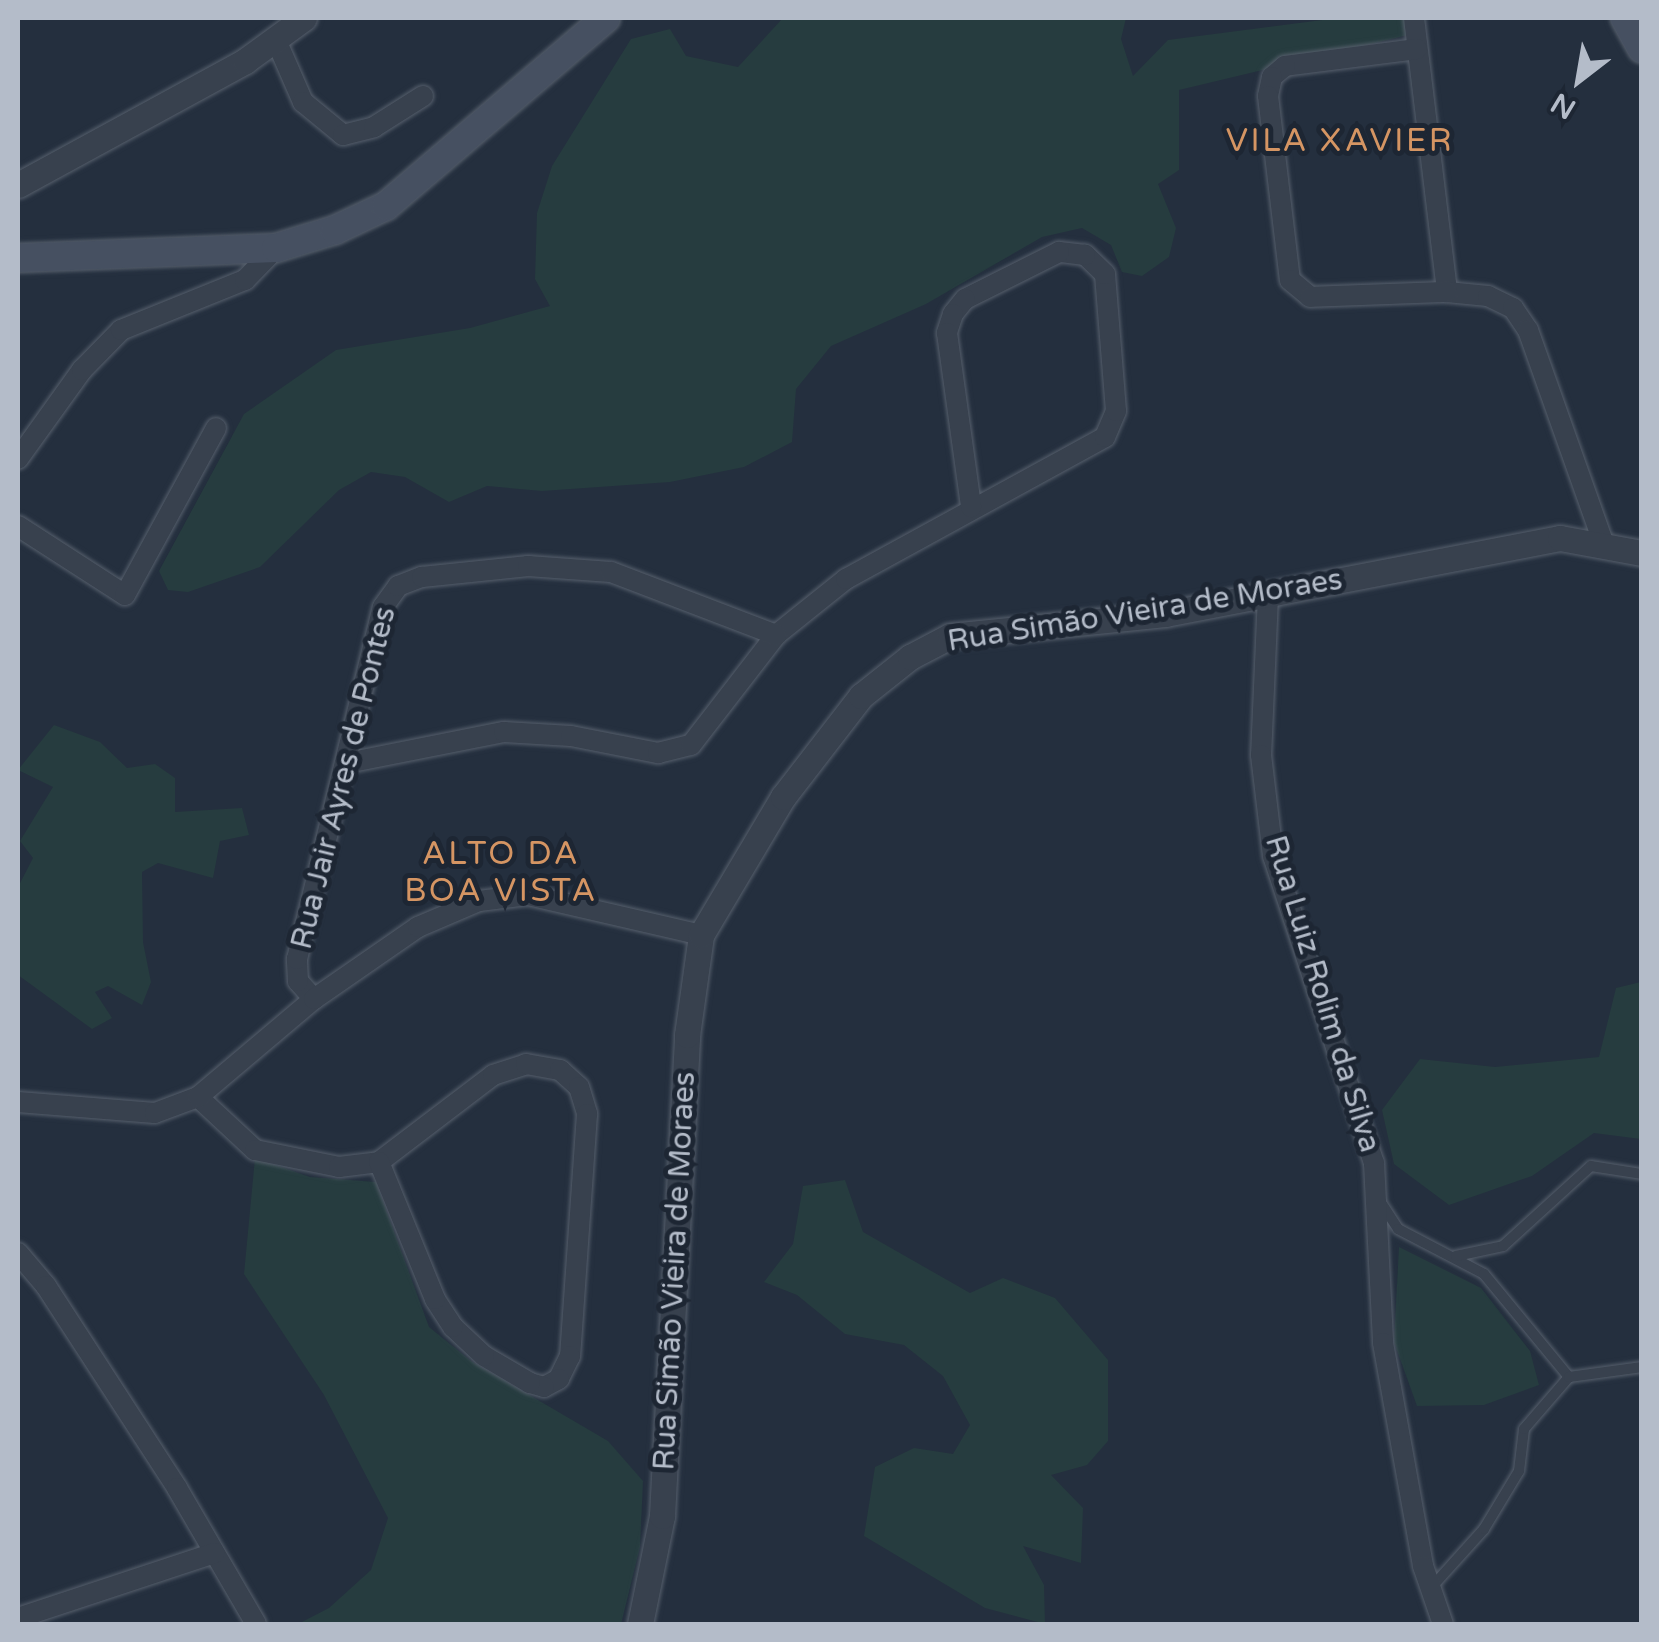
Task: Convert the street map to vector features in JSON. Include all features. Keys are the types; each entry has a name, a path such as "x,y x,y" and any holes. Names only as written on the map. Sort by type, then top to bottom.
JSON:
{"main road":[{"path":"18,258 276,248 386,206 606,18"},
{"path":"1625,18 1642,49"}],"street":[{"path":"18,185 276,40 304,18"},
{"path":"1414,18 1447,292"},
{"path":"276,40 304,102 344,135 374,127 423,96"},
{"path":"1417,49 1285,66 1272,76 1268,96 1290,280 1297,291 1310,297 1447,292 1488,296 1513,308 1528,330 1603,542"},
{"path":"18,459 82,370 121,330 245,280 276,248"},
{"path":"347,763 504,732 681,752 702,736 776,634 846,579 971,506 1105,437 1116,411 1105,274 1086,255 1059,252 966,298 954,314 947,334 971,506"},
{"path":"18,526 126,596 216,428"},
{"name":"Rua Simão Vieira de Moraes","path":"640,1624 662,1516 686,1035 701,935 783,797 861,696 910,657 950,636 1268,596 1490,546 1560,538 1603,542 1642,554"},
{"name":"Rua Jair Ayres de Pontes","path":"314,999 298,981 297,959 383,607 409,580 528,566 610,572 776,634"},
{"name":"Rua Luiz Rolim da Silva","path":"1268,596 1262,755 1273,856 1354,1084 1378,1198 1383,1342 1430,1588 1443,1624"},
{"path":"18,1102 155,1113 198,1097 314,999 418,926 479,902 528,896 701,935"},
{"path":"198,1097 255,1150 339,1167 379,1162 492,1075 526,1064 560,1070 580,1087 587,1114 570,1356 559,1379 544,1387 530,1383 484,1356 453,1327 435,1298 379,1162"},
{"path":"18,1253 46,1286 256,1624"},
{"path":"33,1618 215,1553"}],"lane":[{"path":"1455,1257 1503,1246 1591,1166 1642,1174"},
{"path":"1378,1198 1398,1229 1484,1274 1569,1377"},
{"path":"1430,1588 1484,1529 1519,1471 1524,1429 1569,1377 1642,1367"}],"green space":[{"path":"783,18 1126,18 1121,39 1133,76 1168,40 1338,18 1407,18 1408,35 1179,90 1179,170 1158,184 1176,228 1169,257 1142,276 1122,272 1111,245 1082,228 1042,237 926,304 831,346 796,389 792,442 744,467 670,482 542,491 487,486 449,502 405,477 371,472 339,490 260,567 188,592 168,590 159,571 244,414 336,350 470,328 550,306 535,279 537,213 552,166 631,39 670,29 686,56 738,67"},
{"path":"54,725 100,742 127,768 155,764 175,778 175,812 242,808 249,835 220,841 213,878 158,863 142,872 143,942 151,982 142,1005 108,986 95,992 112,1018 92,1029 18,975 18,887 33,858 20,841 53,787 18,770"},
{"path":"1641,982 1641,1139 1594,1133 1532,1176 1449,1205 1394,1164 1382,1110 1420,1059 1495,1067 1599,1057 1616,988"},
{"path":"255,1158 310,1177 376,1182 429,1327 471,1361 608,1441 643,1481 640,1547 621,1624 298,1624 329,1608 371,1570 388,1518 324,1395 244,1274"},
{"path":"845,1180 863,1232 970,1293 1003,1278 1055,1298 1108,1360 1108,1441 1087,1465 1051,1475 1083,1508 1081,1563 1023,1546 1044,1585 1045,1624 985,1608 864,1536 875,1467 914,1448 953,1454 970,1425 943,1376 904,1345 845,1334 797,1295 764,1282 793,1244 803,1186"},
{"path":"1399,1247 1481,1288 1530,1351 1539,1385 1484,1405 1417,1406 1394,1342"}],"district":[{"name":"VILA XAVIER","path":"1340,141"},
{"name":"ALTO DA BOA VISTA","path":"501,874"}]}
